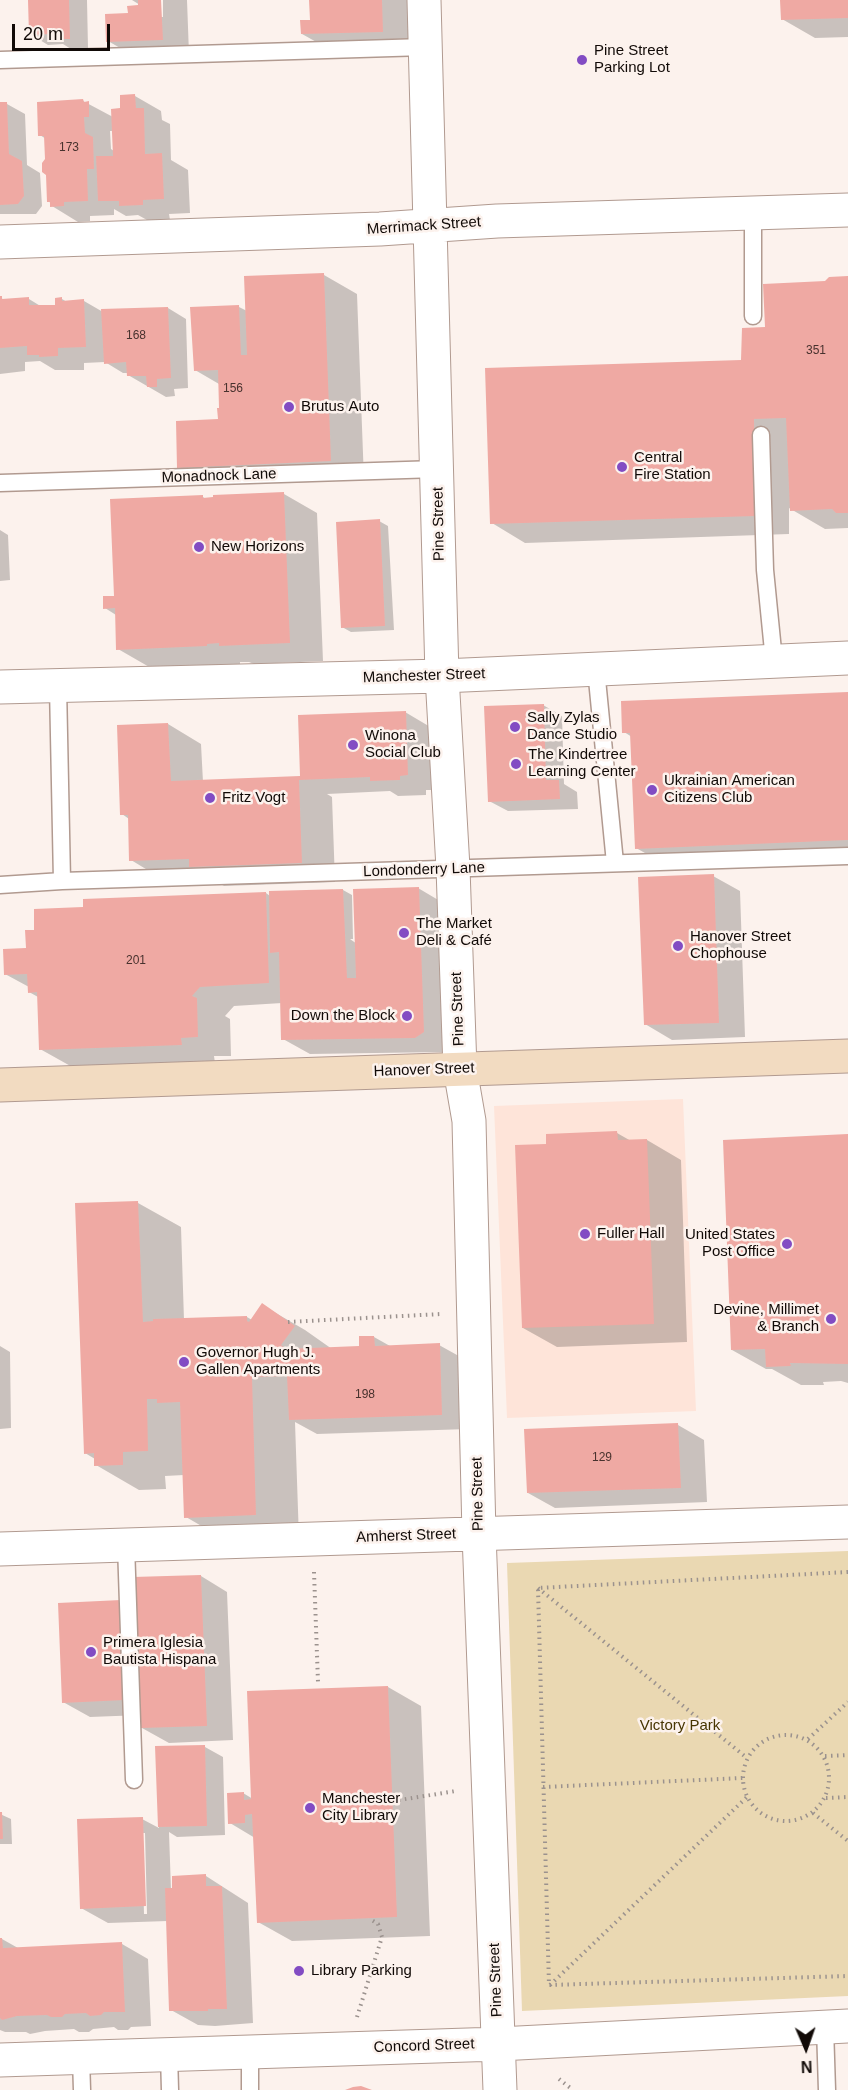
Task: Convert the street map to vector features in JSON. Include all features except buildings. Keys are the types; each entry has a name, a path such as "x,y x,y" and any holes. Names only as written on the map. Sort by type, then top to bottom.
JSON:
{"street":[{"name":"Pine Street","path":"424,0 442,675 453,868 460,1069 469,1121 479,1534 500,2090"},
{"name":"Merrimack Street","path":"0,242 380,229 497,221 848,210"},
{"name":"Manchester Street","path":"0,687 442,675 848,658"},
{"name":"Hanover Street","path":"0,1085 848,1056"},
{"name":"Amherst Street","path":"0,1549 848,1522"},
{"name":"Concord Street","path":"0,2060 499,2043 836,2027"}],"lane":[{"path":"0,60 425,47"},
{"path":"753,213 753,316"},
{"path":"761,435 765,570 774,661"},
{"name":"Monadnock Lane","path":"0,483 437,469"},
{"path":"597,669 615,863"},
{"path":"58,686 62,881"},
{"name":"Londonderry Lane","path":"0,885 62,881 848,856"},
{"path":"126,1545 134,1780"},
{"path":"827,2090 836,2027"},
{"path":"250,2052 250,2090"},
{"path":"169,2055 170,2090"},
{"path":"81,2058 81,2090"}],"path":[{"path":"288,1322 451,1314"},
{"path":"314,1569 318,1682"},
{"path":"538,1588 848,1572"},
{"path":"538,1588 747,1758"},
{"path":"538,1588 549,1985"},
{"path":"808,1739 848,1702"},
{"path":"780,1734 808,1739 817,1746 830,1770 830,1784 825,1798 813,1813 789,1821 776,1820 754,1808 747,1797 742,1778 747,1758 755,1746 780,1734"},
{"path":"824,1756 848,1755"},
{"path":"543,1787 742,1778"},
{"path":"393,1801 456,1791"},
{"path":"549,1985 747,1797"},
{"path":"825,1798 848,1797"},
{"path":"813,1813 848,1841"},
{"path":"355,2023 382,1937 378,1924 370,1919"},
{"path":"549,1985 848,1976"},
{"path":"560,2079 573,2090"}],"shaded area":[{"path":"683,1099 696,1411 507,1418 494,1106"}],"green space":[{"name":"Victory Park","path":"848,1551 848,1996 522,2011 507,1563"}],"place":[{"name":"Pine Street Parking Lot","path":"582,60"},
{"name":"Brutus Auto","path":"289,407"},
{"name":"Central Fire Station","path":"622,467"},
{"name":"New Horizons","path":"199,547"},
{"name":"Sally Zylas Dance Studio","path":"515,727"},
{"name":"Winona Social Club","path":"353,745"},
{"name":"The Kindertree Learning Center","path":"516,764"},
{"name":"Ukrainian American Citizens Club","path":"652,790"},
{"name":"Fritz Vogt","path":"210,798"},
{"name":"The Market Deli & Café","path":"404,933"},
{"name":"Hanover Street Chophouse","path":"678,946"},
{"name":"Down the Block","path":"407,1016"},
{"name":"Fuller Hall","path":"585,1234"},
{"name":"United States Post Office","path":"787,1244"},
{"name":"Devine, Millimet & Branch","path":"831,1319"},
{"name":"Governor Hugh J. Gallen Apartments","path":"184,1362"},
{"name":"Primera Iglesia Bautista Hispana","path":"91,1652"},
{"name":"Manchester City Library","path":"310,1808"},
{"name":"Library Parking","path":"299,1971"}]}
